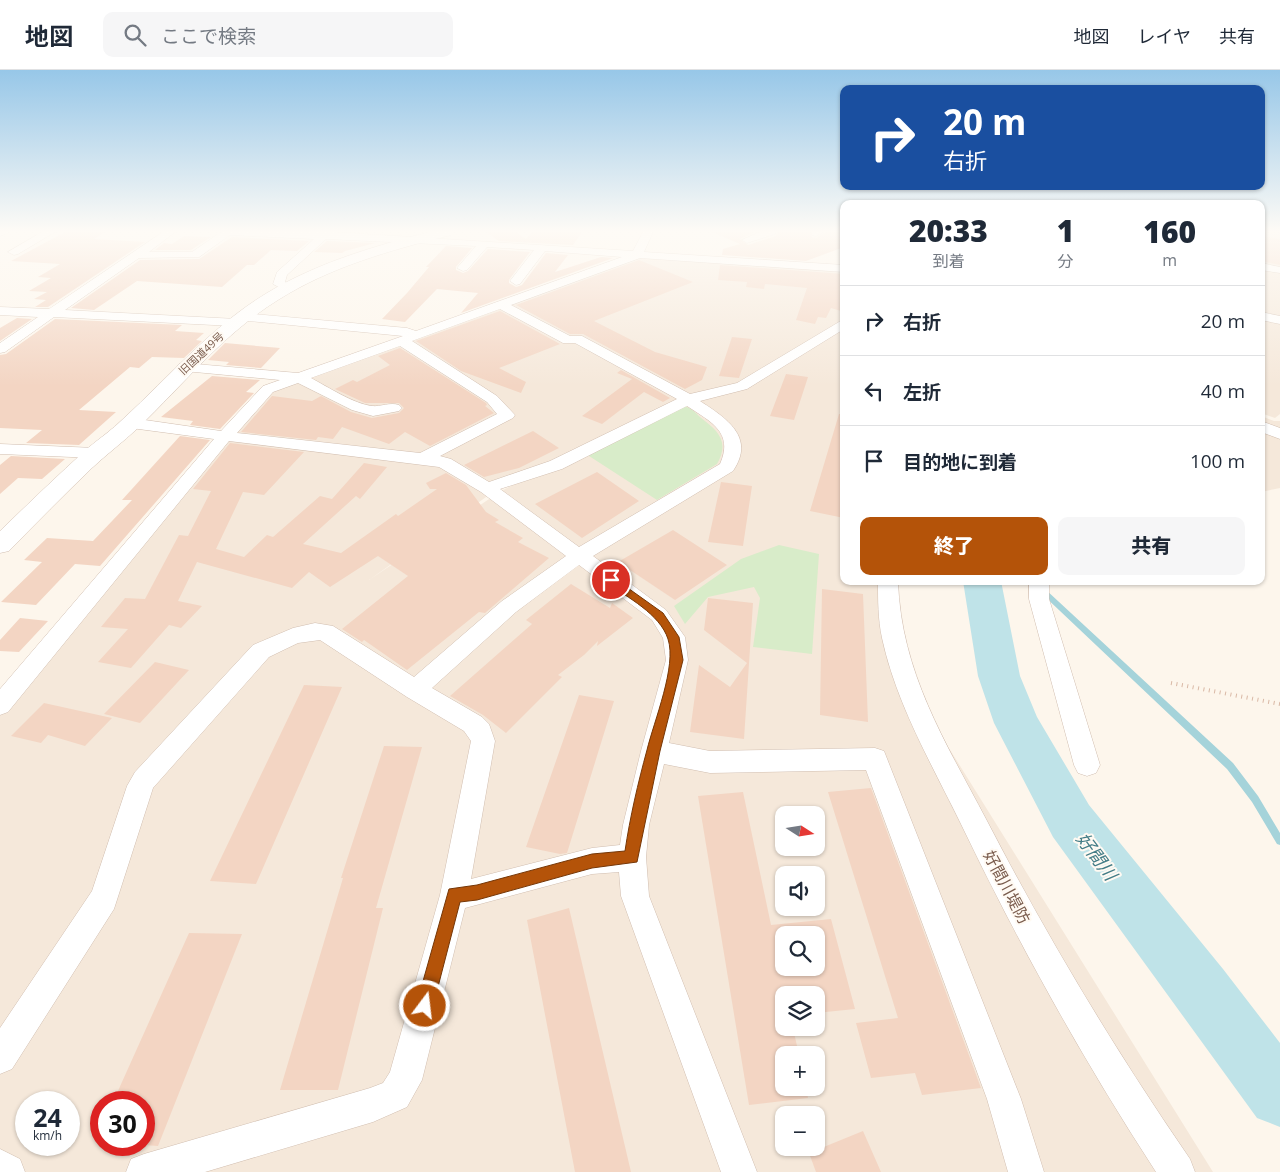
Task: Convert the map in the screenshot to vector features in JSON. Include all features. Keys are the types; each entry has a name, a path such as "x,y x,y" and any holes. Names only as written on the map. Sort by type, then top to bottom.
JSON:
{"street":[{"path":"0,349 96,283"},
{"path":"279,283 288,288"},
{"name":"旧国道49号","path":"0,545 96,453 131,423 184,367 238,320 298,283"},
{"path":"0,705 225,436 268,389 558,283"},
{"path":"415,690 506,609 579,556 727,467 733,456 732,437 722,424 689,399 577,339 568,340 499,304"},
{"path":"0,311 238,320 408,332 407,337"},
{"path":"1265,317 1280,320"},
{"path":"487,488 556,465 689,399 742,386 840,325"},
{"path":"407,337 492,399 507,414 424,458"},
{"path":"184,367 297,377 357,407 373,411 394,408"},
{"path":"1265,420 1280,425"},
{"path":"131,423 225,436 424,458 445,464 487,488 659,616 674,637 677,660 636,825 632,857 634,896 739,1172"},
{"path":"1265,428 1280,434"},
{"path":"1265,441 1280,438"},
{"path":"0,448 96,453"},
{"name":"好間川堤防","path":"888,585 887,606 900,660 928,730 978,832 1051,968 1140,1117 1177,1172"},
{"path":"1039,585 1039,599 1087,765"},
{"path":"0,1058 104,899 140,786 261,651 293,636 315,631 325,632 415,690 473,724 480,732 483,741 454,895 405,1080 395,1095 373,1105 144,1172"},
{"path":"653,751 710,762 875,759 1004,1099 1026,1172"},
{"path":"454,895 477,892 592,861 632,857"},
{"path":"0,1167 7,1172"}],"path":[{"path":"1171,683 1280,704"}],"shaded area":[{"path":"559,283 840,283 840,585 895,585 909,684 1213,1172 0,1172 0,712 268,387","holes":["535,474 501,491 369,580 496,490"]},
{"path":"1265,283 1280,283 1280,414 1275,418 1265,414"},
{"path":"1265,418 1280,421 1280,488 1265,491"}],"green space":[{"path":"683,406 692,410 717,432 722,443 721,456 717,464 657,500 586,454"},
{"path":"779,545 819,554 812,654 753,647 760,598 754,587 708,597 685,624 674,606 741,559"}],"building":[{"path":"42,283 83,283 48,307 35,307 46,300 34,299 47,292 29,291"},
{"path":"106,283 133,283 94,310 71,308"},
{"path":"171,283 226,283 222,287"},
{"path":"415,283 510,283 516,287 523,283 543,283 461,313 478,293 437,289 405,322 382,319"},
{"path":"575,283 689,283 594,321 655,352 707,367 702,380 685,389 583,334 570,334 516,305"},
{"path":"747,283 840,283 840,311 831,308 826,318 818,317 815,324 796,320 807,288 765,284 764,289 746,287"},
{"path":"500,311 560,344 499,368 526,382 521,393 461,371 416,341"},
{"path":"17,318 32,319 0,341 0,328"},
{"path":"55,319 182,325 175,331 204,333 196,340 202,341 184,358 152,357 139,368 130,367 79,410 116,412 79,445 26,443 42,430 0,428 0,355 6,354"},
{"path":"732,337 752,339 739,378 719,376"},
{"path":"225,343 280,348 261,368 226,365 229,362 208,360"},
{"path":"400,348 486,403 487,405 485,406 494,413 430,446 405,432 389,444 342,427 333,439 318,437 316,440 241,432 272,396 312,401 321,396 351,412 372,418 399,413 404,408 399,403 365,403 335,389 353,380 357,382 390,365 378,356"},
{"path":"621,370 670,398 663,402 644,392 602,424 582,416 632,379 617,373"},
{"path":"786,374 808,377 794,420 770,416"},
{"path":"212,376 260,380 246,392 254,393 220,429 190,425 193,421 161,417"},
{"path":"839,414 840,414 840,517 810,511"},
{"path":"533,431 559,448 519,468 484,477 464,465"},
{"path":"180,436 210,440 100,566 75,564 36,605 1,602 42,562 24,560 47,538 93,541 132,500 122,500"},
{"path":"230,443 304,452 264,495 243,492 216,549 244,557 267,535 273,537 320,496 332,499 364,463 387,467 360,499 356,496 303,544 341,553 396,514 398,516 437,489 430,489 426,483 446,473 466,485 486,512 499,520 495,522 523,538 518,542 549,558 485,613 479,612 407,670 364,640 362,642 342,629 408,576 378,556 330,587 309,572 292,588 197,562 178,601 202,606 181,628 169,625 131,668 98,662 128,629 101,627 125,598 145,599 179,535 188,536 211,491 193,489"},
{"path":"11,456 65,459 42,479 18,478 0,494 0,465"},
{"path":"597,472 639,501 582,538 535,504"},
{"path":"721,482 752,486 743,546 708,542"},
{"path":"673,530 727,565 675,600 618,562"},
{"path":"571,584 610,608 612,603 633,618 597,646 598,641 584,655 558,675 562,677 506,733 483,715 450,696 532,624 526,620"},
{"path":"822,589 863,594 868,722 820,715"},
{"path":"708,598 753,603 744,739 690,732 699,665 730,687 747,663 704,630"},
{"path":"20,618 48,621 19,652 0,651 0,640"},
{"path":"155,662 189,670 140,723 104,714"},
{"path":"304,685 342,687 256,884 210,881"},
{"path":"579,695 614,701 567,853 560,854 526,847"},
{"path":"44,703 112,718 85,746 48,735 41,743 11,736"},
{"path":"384,746 422,747 376,908 383,908 338,1090 280,1090 343,878 341,878"},
{"path":"871,788 981,1088 922,1095 915,1073 871,1078 856,1023 898,1018 828,792"},
{"path":"743,792 771,925 831,919 855,1009 825,1012 825,986 775,986 775,1036 795,1036 797,1046 775,1046 775,1096 808,1096 808,1098 749,1105 698,796"},
{"path":"569,908 631,1172 575,1172 527,920"},
{"path":"189,933 242,934 158,1146 155,1146 155,1091 118,1091"},
{"path":"863,1131 881,1172 816,1172 810,1156 825,1156 825,1146"}],"waterway":[{"name":"好間川","path":"983,585 999,676 1017,723 1071,821 1202,990 1280,1095"},
{"path":"1043,591 1230,766 1255,799 1280,841"}],"route":[{"path":"425,1006 454,895 477,892 592,861 632,857 636,825 677,660 674,637 659,616 611,580"}]}
